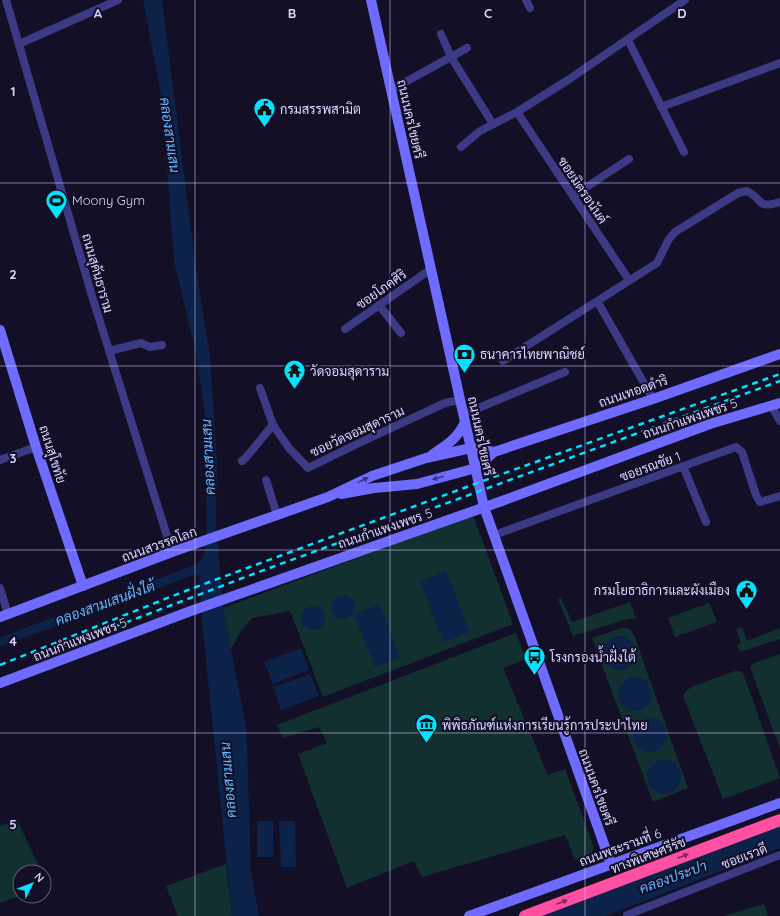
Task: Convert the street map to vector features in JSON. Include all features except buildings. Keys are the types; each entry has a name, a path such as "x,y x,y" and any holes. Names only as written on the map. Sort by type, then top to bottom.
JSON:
{"highway":[{"name":"ทางพิเศษศรีรัช","path":"525,916 780,820"}],"street":[{"name":"ถนนสุคันธาราม","path":"6,0 109,352 176,551"},
{"path":"19,44 118,0"},
{"name":"ถนนนครไชยศรี","path":"371,0 484,507 611,864"},
{"path":"526,0 530,8"},
{"path":"461,147 480,131 516,112 568,80 685,0"},
{"path":"441,34 451,58 493,124"},
{"path":"628,40 684,152"},
{"path":"391,90 467,48"},
{"path":"661,107 780,62"},
{"name":"ซอยมิตรอนันต์","path":"516,112 630,280"},
{"path":"573,196 629,159"},
{"path":"503,361 656,262 669,239 675,232 738,193 747,191 764,205 780,202"},
{"name":"ซอยโภคศิริ","path":"345,329 431,269"},
{"path":"379,305 401,333"},
{"path":"600,306 653,399"},
{"name":"ถนนสุโขทัย","path":"0,330 2,341 36,447 83,586"},
{"path":"109,352 140,342 150,347 162,345"},
{"name":"ถนนเทอดดำริ","path":"476,468 494,452 653,399 780,354"},
{"path":"426,458 447,446 461,432 464,418 565,372"},
{"name":"ซอยวัดจอมสุดาราม","path":"260,388 273,425 288,448 308,468 445,403 460,400"},
{"path":"776,404 780,421"},
{"name":"ถนนกำแพงเพชร 5","path":"0,683 188,612 484,507 710,424 776,404"},
{"path":"242,461 250,454 261,438 273,425"},
{"path":"0,460 36,447"},
{"name":"ซอยรณชัย 1","path":"494,535 736,447 742,452 756,495 760,502 780,496"},
{"name":"ถนนเทอดดำริ","path":"471,448 494,452"},
{"name":"ถนนสวรรคโลก","path":"4,616 176,551 328,497 372,476 426,458 471,448"},
{"path":"683,466 706,522"},
{"name":"ถนนสวรรคโลก","path":"328,497 374,488 417,484 476,468"},
{"path":"266,480 277,515"},
{"path":"0,588 4,616"},
{"name":"ถนนพระรามที่ 6","path":"469,916 780,803"},
{"name":"ซอยเรวดี","path":"627,915 780,855"}],"green space":[{"path":"473,515 513,624 323,697 290,611 252,618 241,631 231,649 223,608"},
{"path":"561,598 572,622 630,602 636,618 624,620 573,636 558,599"},
{"path":"709,603 717,622 675,637 668,618"},
{"path":"742,627 747,641 780,628 780,639 740,652 737,645 741,643 736,629"},
{"path":"621,628 629,628 634,635 688,788 653,802 592,638"},
{"path":"516,633 526,659 503,668 548,775 565,769 594,848 591,854 575,860 565,835 422,877 414,861 347,888 298,754 327,743 319,727 283,738 277,725"},
{"path":"780,654 780,749 750,667 754,663"},
{"path":"735,671 741,671 745,678 780,778 723,799 683,696 691,687"},
{"path":"17,820 38,864 12,864 12,899 0,903 0,826"},
{"path":"226,864 232,916 178,916 166,886"},
{"path":"764,904 768,916 724,916"}],"water":[{"name":"คลองสามเสน","path":"143,0 162,0 197,276 210,356 217,462 216,521 223,608 246,726 251,871 259,916 232,916 202,621 200,578 194,573 195,566 204,555 207,527 205,447 206,425 197,358 174,262 162,100"},
{"path":"446,571 470,632 443,642 420,582"},
{"path":"343,595 352,598 355,607 352,616 343,619 334,616 331,607 334,598"},
{"path":"380,604 400,658 375,667 354,614"},
{"path":"313,606 322,609 325,618 322,627 313,630 304,627 301,618 304,609"},
{"path":"616,636 622,636 626,637 633,643 636,653 635,660 629,667 622,670 616,670 612,669 605,663 602,656 602,650 603,646 609,639"},
{"path":"301,648 309,670 273,684 264,662"},
{"path":"310,674 319,696 281,710 273,687"},
{"path":"632,677 638,677 642,678 649,684 652,694 651,701 645,708 638,711 632,711 628,710 621,704 618,697 618,691 619,687 625,680"},
{"path":"647,718 653,718 657,719 664,725 667,735 666,742 660,749 653,752 647,752 643,751 636,745 633,738 633,732 634,728 640,721"},
{"path":"661,760 667,760 671,761 678,767 681,777 680,784 674,791 667,794 661,794 657,793 650,787 647,780 647,774 648,770 654,763"},
{"path":"257,821 273,821 273,857 257,857"},
{"path":"279,821 295,821 296,867 281,867"},
{"name":"คลองประปา","path":"780,825 780,848 611,914 605,916 536,916"}],"waterway":[{"name":"คลองสามเสนฝั่งใต้","path":"0,642 205,566"}],"railway":[{"path":"0,665 180,593 491,478 780,374"},
{"path":"64,646 256,573 780,381"}],"place":[{"name":"กรมสรรพสามิต","path":"265,128"},
{"name":"Moony Gym","path":"57,220"},
{"name":"ธนาคารไทยพาณิชย์","path":"465,374"},
{"name":"วัดจอมสุดาราม","path":"294,390"},
{"name":"กรมโยธาธิการและผังเมือง","path":"746,610"},
{"name":"โรงกรองน้ำฝั่งใต้","path":"535,676"},
{"name":"พิพิธภัณฑ์แห่งการเรียนรู้การประปาไทย","path":"427,744"}]}
